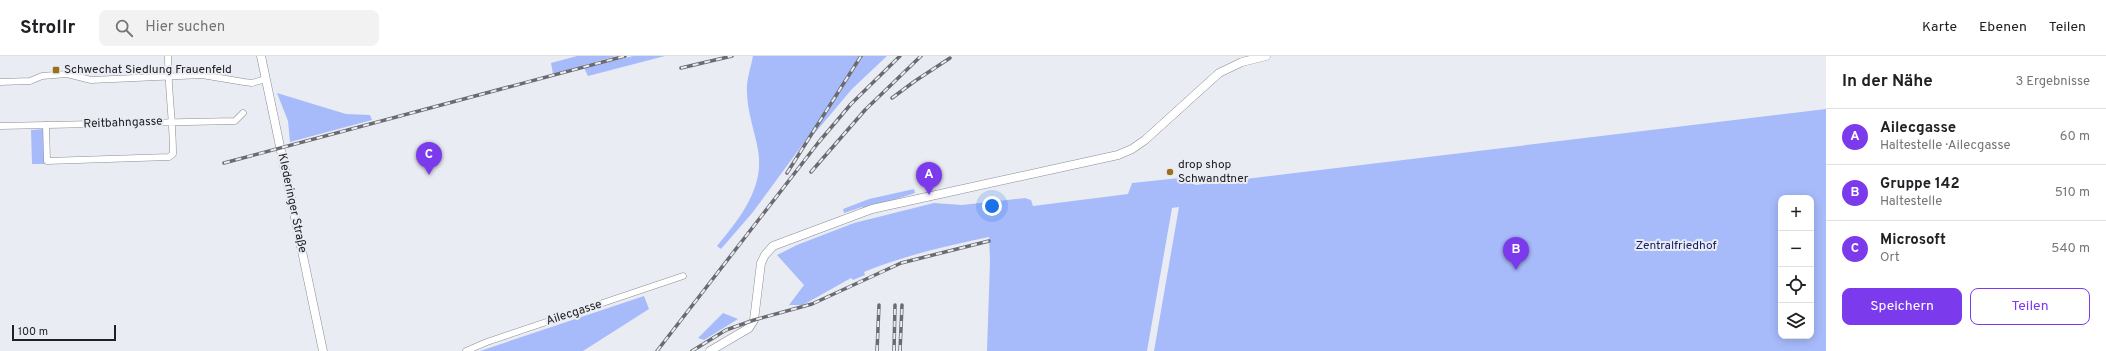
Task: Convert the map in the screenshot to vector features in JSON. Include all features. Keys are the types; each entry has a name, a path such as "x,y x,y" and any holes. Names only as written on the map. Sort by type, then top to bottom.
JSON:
{"street":[{"path":"46,125 47,161 169,157 173,154 168,56"},
{"name":"Klederinger Straße","path":"261,56 323,351"},
{"path":"710,351 749,328 754,320 758,278 765,255 773,246 872,209 1118,155 1132,149 1145,140 1219,73 1242,62 1266,56"},
{"path":"0,82 30,81 42,76 66,74 91,80 160,78 170,75 202,75 252,83 266,79"},
{"name":"Reitbahngasse","path":"0,126 235,121 243,113"},
{"name":"Ailecgasse","path":"466,351 486,342 684,276"}],"green space":[{"path":"577,56 616,56 553,74 551,63"},
{"path":"633,56 665,56 588,76 584,68"},
{"path":"753,56 887,56 852,89 814,134 811,133 753,212 721,249 717,246 741,214 754,190 758,177 758,150 747,99 748,79"},
{"path":"277,93 346,114 370,115 372,120 290,142 288,121"},
{"name":"Zentralfriedhof","path":"1826,109 1826,351 1154,351 1179,207 1172,208 1147,351 987,351 990,261 989,237 926,252 879,266 864,272 865,275 853,280 851,278 803,305 789,305 804,285 777,255 797,245 854,223 934,203 962,205 1025,198 1031,200 1033,206 1128,194 1132,183 1189,177 1195,185"},
{"path":"45,129 46,164 32,164 31,130"},
{"path":"914,189 915,193 865,209 862,207 844,213 843,209 869,199"},
{"path":"644,296 649,309 583,351 480,351"},
{"path":"723,313 738,319 704,340 698,338"}],"railway":[{"path":"224,163 625,56"},
{"path":"681,68 732,56"},
{"path":"787,173 861,56"},
{"path":"657,351 818,143 851,104 900,56"},
{"path":"811,172 865,110 921,56"},
{"path":"892,98 950,58"},
{"path":"692,351 726,330 754,320 812,304 901,263 989,241"},
{"path":"877,351 879,305"},
{"path":"894,351 895,305"},
{"path":"900,351 902,305"}],"place":[{"name":"Schwechat Siedlung Frauenfeld","path":"56,70"},
{"name":"drop shop Schwandtner","path":"1170,172"},
{"name":"Microsoft","path":"429,175"},
{"name":"Ailecgasse","path":"929,195"},
{"name":"Gruppe 142","path":"1516,270"}]}
